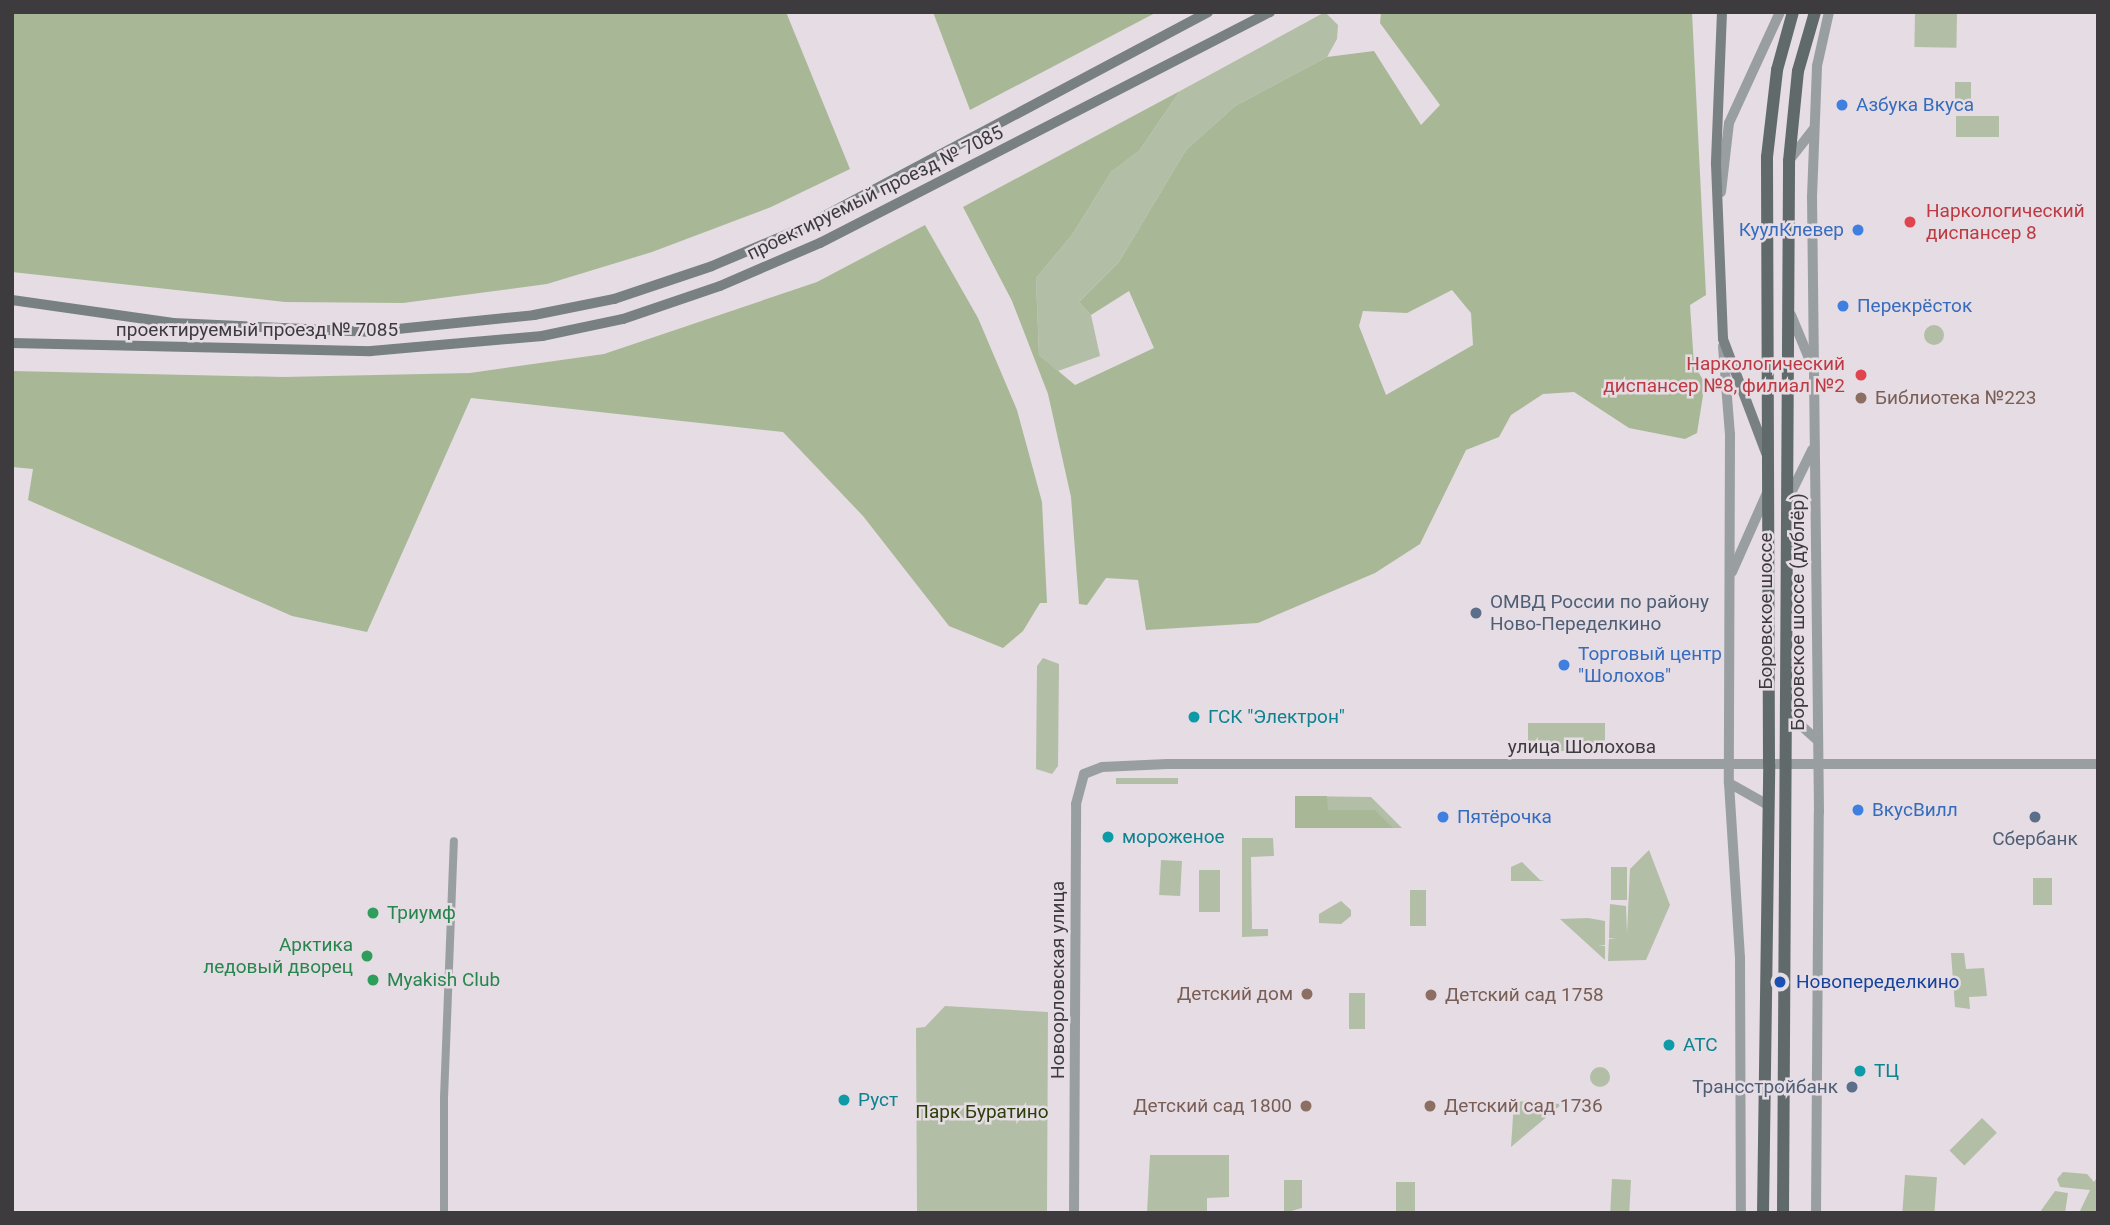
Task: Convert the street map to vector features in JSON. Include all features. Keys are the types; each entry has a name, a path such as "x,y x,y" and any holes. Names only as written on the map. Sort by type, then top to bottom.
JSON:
{"main road":[{"name":"проектируемый проезд № 7085","path":"12,300 186,324 368,332 534,315 614,299 712,266 803,228 1208,12"},
{"name":"проектируемый проезд № 7085","path":"12,343 371,351 542,336 623,320 820,243 1270,12"},
{"path":"1722,12 1716,163 1720,209 1723,339 1770,466"},
{"name":"Боровское шоссе","path":"1763,1213 1769,765 1767,157 1777,70 1793,12"},
{"name":"Боровское шоссе","path":"1783,1213 1789,161 1797,71 1815,12"}],"street":[{"path":"1720,209 1729,123 1780,12"},
{"name":"Боровское шоссе (дублёр)","path":"1816,1213 1817,766 1813,130 1819,49 1829,12"},
{"path":"1789,161 1813,130"},
{"path":"1787,304 1814,373"},
{"path":"1723,339 1730,434 1728,783 1741,958 1741,1213"},
{"path":"1786,503 1814,444"},
{"path":"1729,577 1770,486"},
{"path":"1785,711 1816,738"},
{"name":"улица Шолохова","path":"1077,789 1084,774 1102,767 1167,764 2098,764"},
{"path":"1728,783 1768,805"},
{"name":"Новоорловская улица","path":"1074,1213 1077,789"},
{"path":"444,1213 444,1098 454,841"}],"green space":[{"path":"12,12 786,12 850,169 771,207 652,252 547,284 403,303 285,302 12,272"},
{"path":"933,12 1157,12 970,110"},
{"path":"1325,12 1338,25 1337,39 1327,57 1235,106 1186,150 1119,262 1079,302 1091,315 1100,356 1058,371 1039,355 1036,278 1072,235 1111,172 1139,151 1180,91"},
{"path":"1381,12 1692,12 1706,295 1690,305 1694,365 1705,383 1697,433 1685,439 1629,428 1574,392 1543,394 1511,415 1499,437 1466,450 1420,544 1375,573 1258,623 1146,630 1138,580 1106,578 1087,605 1079,604 1071,497 1048,394 1012,301 963,207 1180,91 1139,151 1111,172 1072,235 1036,278 1039,355 1075,385 1154,348 1129,291 1091,315 1079,302 1119,262 1186,150 1235,106 1327,57 1374,51 1421,125 1440,105 1380,23","holes":["1452,290 1471,313 1473,345 1386,395 1359,326 1363,311 1407,313"]},
{"path":"1915,13 1957,14 1956,48 1914,47"},
{"path":"1955,82 1971,82 1971,111 1955,111"},
{"path":"1956,116 1999,116 1999,137 1956,137"},
{"path":"925,225 978,318 1017,410 1042,502 1047,603 1040,603 1023,631 1003,648 949,626 863,516 783,432 471,398 367,632 292,616 28,500 33,469 12,467 12,371 283,377 470,373 604,354 817,282"},
{"path":"1934,325 1941,328 1944,335 1941,342 1934,345 1927,342 1924,335 1927,328"},
{"path":"1043,658 1059,664 1058,766 1052,774 1036,769 1037,666"},
{"path":"1528,723 1605,723 1605,751 1528,751"},
{"path":"1116,778 1178,778 1178,784 1116,784"},
{"path":"1295,796 1371,797 1402,828 1295,828"},
{"path":"1295,796 1327,796 1328,810 1375,810 1393,828 1295,828"},
{"path":"1242,838 1273,838 1274,856 1251,857 1252,929 1268,929 1268,936 1242,937"},
{"path":"1649,850 1670,905 1646,960 1608,961 1609,939 1616,939 1609,938 1610,904 1626,906 1627,933 1630,869"},
{"path":"1161,860 1182,861 1180,896 1159,895"},
{"path":"1522,862 1540,880 1545,881 1511,881 1511,867"},
{"path":"1611,867 1627,867 1627,900 1611,900"},
{"path":"1199,870 1220,870 1220,912 1199,912"},
{"path":"2033,878 2052,878 2052,905 2033,905"},
{"path":"1410,890 1426,890 1426,926 1410,926"},
{"path":"1341,901 1351,910 1351,916 1341,924 1319,923 1319,914"},
{"path":"1588,918 1605,921 1605,945 1598,946 1605,946 1605,960 1560,919"},
{"path":"1951,953 1964,953 1966,969 1984,968 1987,996 1969,997 1970,1009 1955,1007"},
{"path":"1349,993 1365,993 1365,1029 1349,1029"},
{"name":"Парк Буратино","path":"945,1006 1048,1012 1047,1213 917,1213 916,1028 925,1027"},
{"path":"1600,1067 1607,1070 1610,1077 1607,1084 1600,1087 1593,1084 1590,1077 1593,1070"},
{"path":"1514,1101 1562,1104 1511,1147"},
{"path":"1982,1118 1997,1133 1964,1165 1949,1151"},
{"path":"1150,1155 1229,1155 1229,1197 1207,1198 1207,1213 1147,1213"},
{"path":"2063,1172 2087,1174 2094,1182 2098,1176 2098,1213 2079,1213 2090,1190 2060,1187 2057,1179"},
{"path":"1905,1175 1937,1177 1934,1213 1902,1213"},
{"path":"1612,1179 1631,1180 1629,1213 1610,1213"},
{"path":"1284,1180 1302,1180 1302,1208 1284,1213"},
{"path":"1396,1182 1415,1182 1415,1213 1396,1213"},
{"path":"2055,1191 2068,1193 2065,1213 2040,1212"}],"place":[{"name":"Азбука Вкуса","path":"1842,105"},
{"name":"Наркологический диспансер 8","path":"1910,222"},
{"name":"КуулКлевер","path":"1858,230"},
{"name":"Перекрёсток","path":"1843,306"},
{"name":"Наркологический диспансер №8, филиал №2","path":"1861,375"},
{"name":"Библиотека №223","path":"1861,398"},
{"name":"ОМВД России по району Ново-Переделкино","path":"1476,613"},
{"name":"Торговый центр \"Шолохов\"","path":"1564,665"},
{"name":"ГСК \"Электрон\"","path":"1194,717"},
{"name":"ВкусВилл","path":"1858,810"},
{"name":"Пятёрочка","path":"1443,817"},
{"name":"Сбербанк","path":"2035,817"},
{"name":"мороженое","path":"1108,837"},
{"name":"Триумф","path":"373,913"},
{"name":"Арктика ледовый дворец","path":"367,956"},
{"name":"Myakish Club","path":"373,980"},
{"name":"Новопеределкино","path":"1780,982"},
{"name":"Детский дом","path":"1307,994"},
{"name":"Детский сад 1758","path":"1431,995"},
{"name":"АТС","path":"1669,1045"},
{"name":"ТЦ","path":"1860,1071"},
{"name":"Трансстройбанк","path":"1852,1087"},
{"name":"Руст","path":"844,1100"},
{"name":"Детский сад 1800","path":"1306,1106"},
{"name":"Детский сад 1736","path":"1430,1106"}]}
